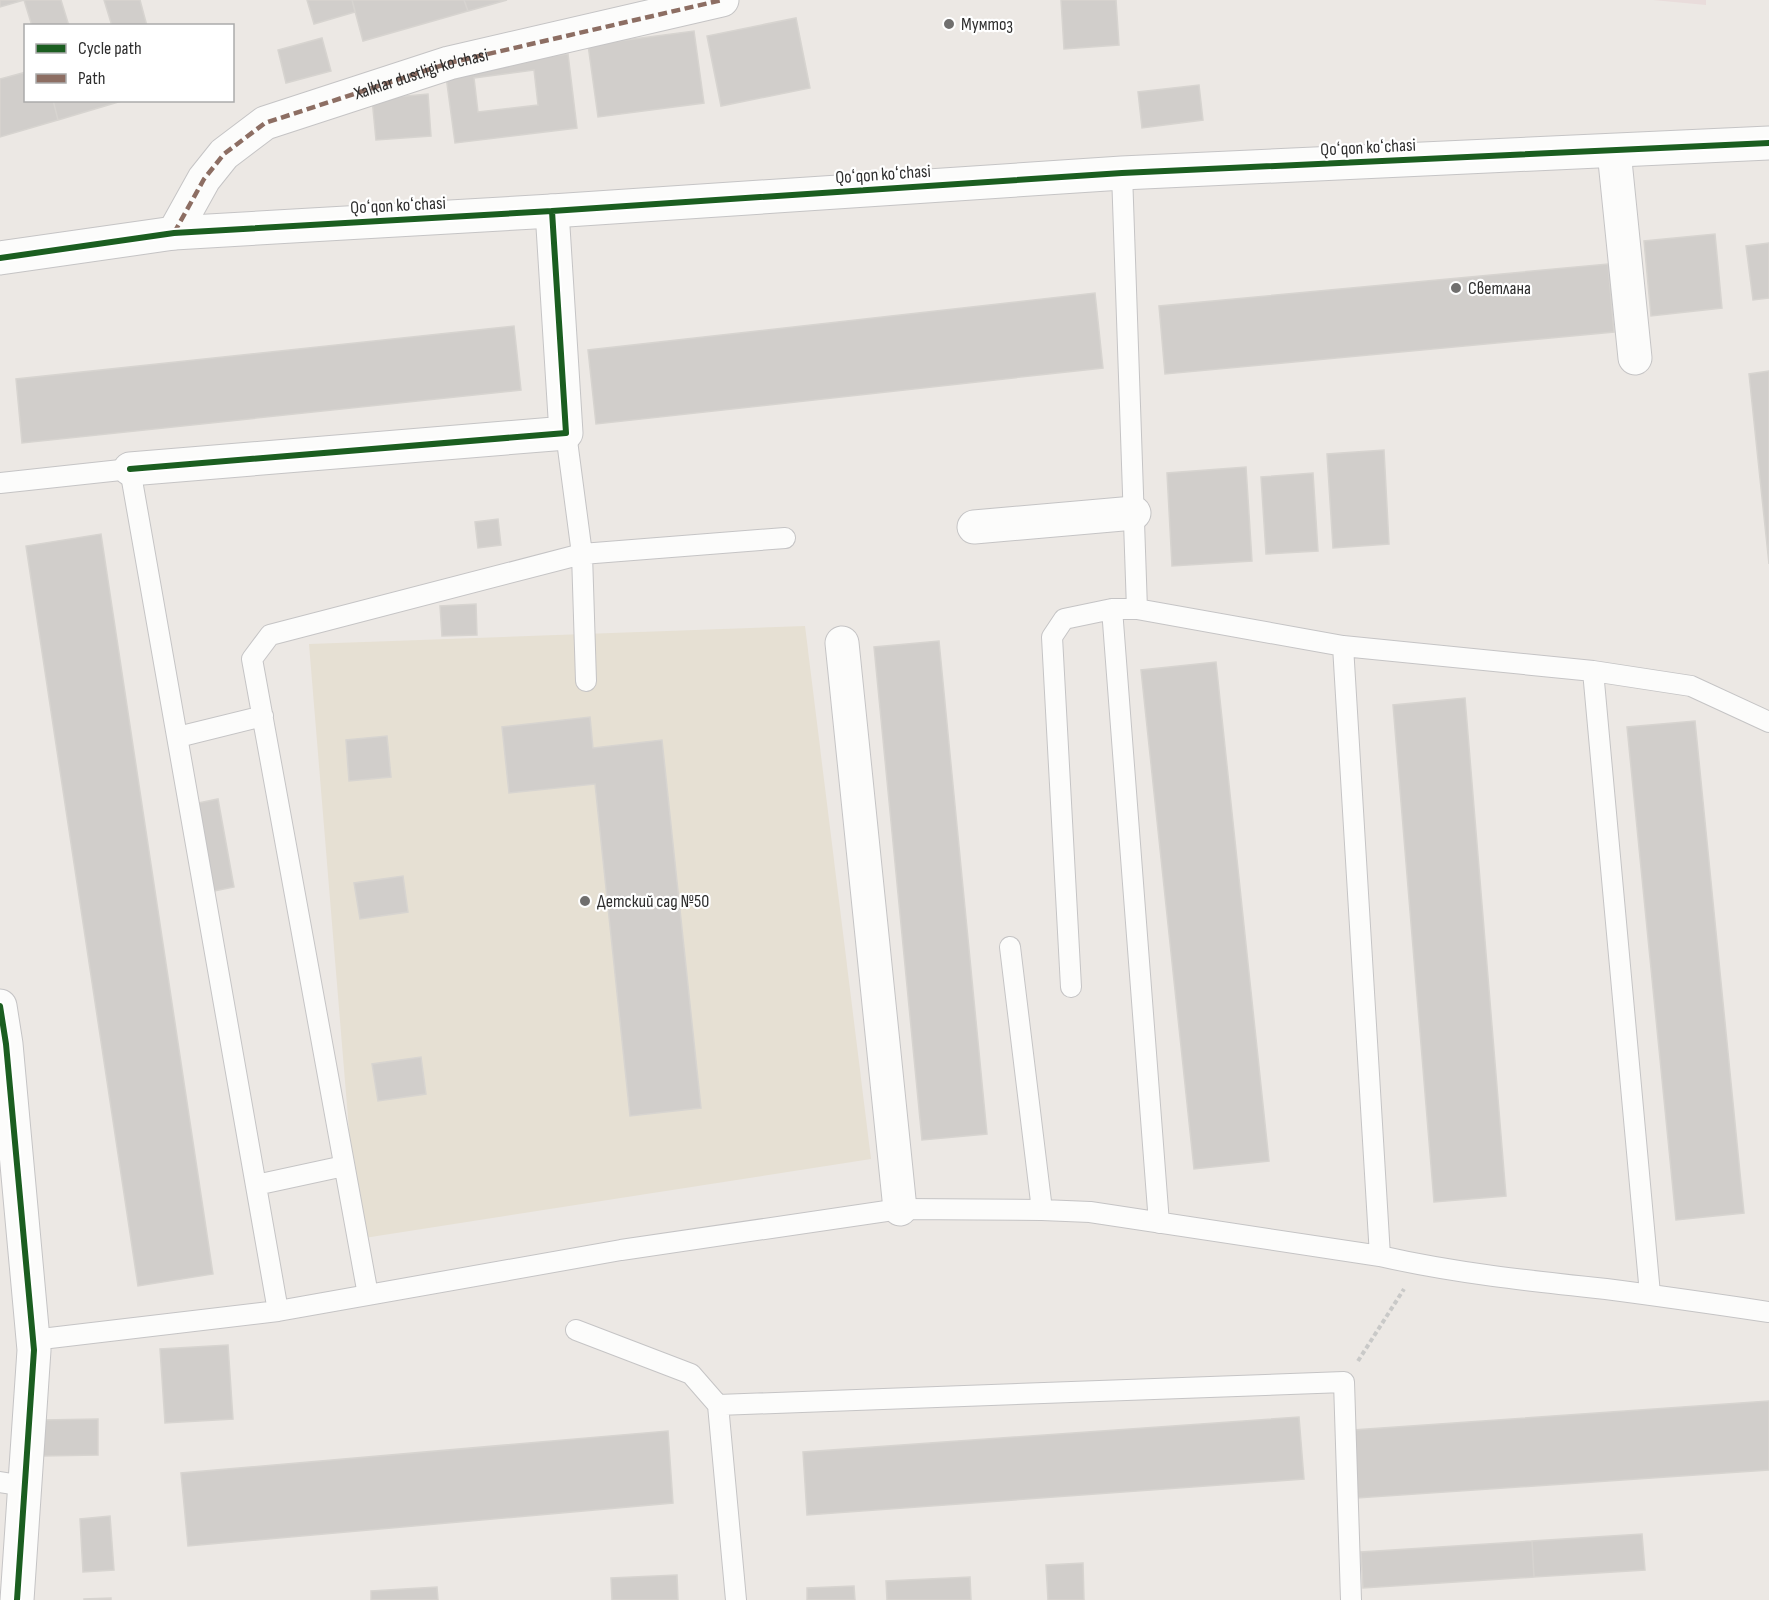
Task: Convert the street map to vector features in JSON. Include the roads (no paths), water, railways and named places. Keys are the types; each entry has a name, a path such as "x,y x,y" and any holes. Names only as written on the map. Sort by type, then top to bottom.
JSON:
{"street":[{"name":"Xalklar dustligi ko'chasi","path":"174,233 204,179 224,154 265,123 449,63 722,0"},
{"name":"Qoʻqon koʻchasi","path":"0,258 174,233 552,211 1122,173 1769,142"},
{"path":"1614,151 1635,358"},
{"path":"130,469 566,433 552,211"},
{"path":"974,526 1134,513"},
{"path":"842,643 900,1209"},
{"path":"0,1006 34,1350 12,1484 17,1600"}],"lane":[{"path":"1122,173 1137,609"},
{"path":"566,433 582,554 586,681"},
{"path":"0,483 130,469 278,1311"},
{"path":"368,1295 252,659 270,635 582,554 785,538"},
{"path":"1112,609 1159,1223"},
{"path":"1071,987 1052,637 1064,619 1112,609 1137,609 1343,646 1593,670 1691,686 1769,723"},
{"path":"1343,646 1380,1256"},
{"path":"1593,670 1650,1294"},
{"path":"177,737 262,716"},
{"path":"1010,947 1042,1210"},
{"path":"256,1185 344,1166"},
{"path":"33,1340 278,1311 621,1250 900,1209 1090,1212 1380,1256 1482,1275 1650,1294 1769,1312"},
{"path":"576,1330 691,1374 718,1405 736,1600"},
{"path":"718,1405 1344,1382 1351,1600"}],"place":[{"name":"Mумтоз","path":"949,24"},
{"name":"Светлана","path":"1456,288"},
{"name":"Детский сад №50","path":"585,901"}]}
